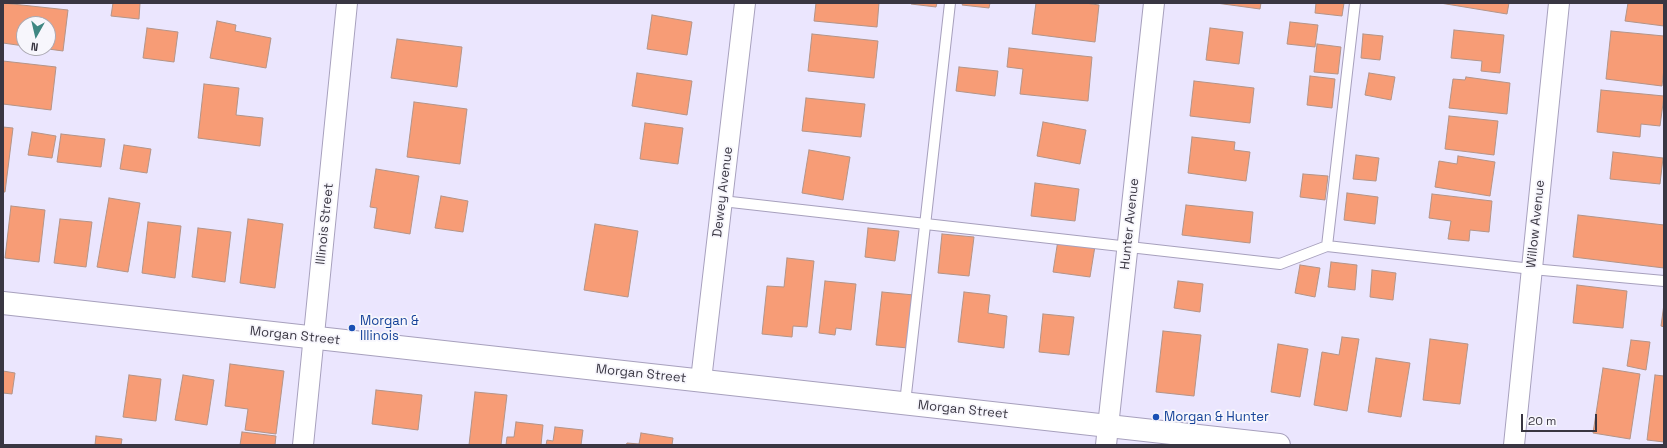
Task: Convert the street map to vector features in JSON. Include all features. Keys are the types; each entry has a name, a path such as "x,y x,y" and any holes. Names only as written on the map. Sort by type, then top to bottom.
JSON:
{"street":[{"name":"Illinois Street","path":"303,445 347,3"},
{"name":"Dewey Avenue","path":"701,380 745,3"},
{"name":"Hunter Avenue","path":"1107,436 1154,3"},
{"name":"Willow Avenue","path":"1514,445 1559,3"},
{"name":"Morgan Street","path":"3,303 905,403 1107,436 1279,445"}],"lane":[{"path":"905,403 950,3"},
{"path":"1327,246 1355,3"},
{"path":"722,201 1280,264 1327,246 1532,269 1664,281"}],"building":[{"path":"3,3 68,10 63,51 56,50 56,16 16,16 16,45 3,43"},
{"path":"113,3 140,3 139,19 111,16"},
{"path":"816,3 879,3 877,27 814,21"},
{"path":"911,3 937,3 936,7"},
{"path":"963,3 990,3 989,8 962,5"},
{"path":"1036,3 1085,3 1099,5 1095,42 1032,34"},
{"path":"1216,3 1261,3 1260,9"},
{"path":"1316,3 1344,3 1342,16 1315,13"},
{"path":"1440,3 1509,3 1507,14"},
{"path":"1628,3 1664,3 1664,26 1625,21"},
{"path":"652,15 692,22 687,55 647,49"},
{"path":"217,21 236,25 235,31 271,38 266,68 210,58"},
{"path":"1290,22 1318,25 1315,47 1287,44"},
{"path":"147,28 178,32 174,62 143,58"},
{"path":"1210,28 1243,32 1239,64 1206,60"},
{"path":"1454,30 1504,35 1500,73 1481,71 1482,61 1451,58"},
{"path":"1611,31 1664,36 1664,68 1662,86 1606,79"},
{"path":"812,34 878,41 874,78 808,71"},
{"path":"1363,34 1383,36 1380,60 1361,58"},
{"path":"397,39 462,47 457,87 391,78"},
{"path":"1317,44 1341,47 1338,74 1314,72"},
{"path":"1009,48 1092,57 1088,101 1020,94 1023,69 1007,67"},
{"path":"3,61 56,67 51,110 3,104"},
{"path":"959,67 998,71 995,96 956,91"},
{"path":"637,73 692,81 687,115 632,106"},
{"path":"1369,73 1395,77 1391,100 1365,95"},
{"path":"1310,76 1335,79 1332,108 1307,105"},
{"path":"1466,77 1510,83 1507,114 1449,108 1453,79 1465,80"},
{"path":"1194,81 1254,88 1250,123 1190,116"},
{"path":"204,84 239,88 236,115 263,118 260,146 198,138"},
{"path":"1601,90 1664,96 1660,126 1641,124 1640,137 1597,132"},
{"path":"806,98 865,104 861,137 802,131"},
{"path":"414,102 467,109 460,164 407,157"},
{"path":"1449,116 1498,121 1494,155 1445,149"},
{"path":"1043,122 1086,130 1080,164 1037,156"},
{"path":"645,123 683,128 678,164 640,159"},
{"path":"3,127 13,128 5,192 3,192"},
{"path":"32,132 56,136 52,158 28,155"},
{"path":"61,134 105,139 101,167 57,162"},
{"path":"1192,137 1235,142 1234,150 1250,152 1246,181 1188,173"},
{"path":"124,145 151,149 147,173 120,169"},
{"path":"809,150 850,157 843,200 802,193"},
{"path":"1613,152 1663,158 1660,184 1610,179"},
{"path":"1356,155 1379,158 1376,181 1353,179"},
{"path":"1458,156 1495,162 1490,196 1435,187 1439,161 1457,164"},
{"path":"376,169 419,176 410,234 374,228 377,208 370,207"},
{"path":"1303,174 1328,176 1325,200 1300,197"},
{"path":"1035,183 1079,189 1075,221 1031,216"},
{"path":"1347,193 1378,197 1375,224 1344,220"},
{"path":"1432,194 1492,201 1489,232 1470,230 1469,241 1448,239 1451,221 1429,218"},
{"path":"441,196 468,201 463,232 435,228"},
{"path":"109,198 140,203 128,272 97,267"},
{"path":"1186,205 1253,212 1250,243 1182,235"},
{"path":"11,206 45,210 39,262 5,258"},
{"path":"1578,215 1664,225 1664,268 1573,257"},
{"path":"60,219 92,222 86,267 54,263"},
{"path":"248,219 283,224 275,288 240,283"},
{"path":"148,222 181,226 175,278 142,273"},
{"path":"595,224 638,231 628,297 584,290"},
{"path":"198,228 231,232 225,282 192,277"},
{"path":"868,228 899,231 895,261 865,257"},
{"path":"942,234 974,237 969,276 938,273"},
{"path":"1058,240 1095,246 1090,277 1053,272"},
{"path":"787,258 814,261 807,327 793,326 792,337 762,334 767,286 784,287"},
{"path":"1331,262 1357,265 1355,290 1328,287"},
{"path":"1300,265 1320,268 1315,297 1295,293"},
{"path":"1372,270 1396,273 1393,300 1370,297"},
{"path":"825,281 856,284 851,330 836,328 835,335 819,333"},
{"path":"1178,281 1203,284 1200,312 1174,308"},
{"path":"1577,285 1627,291 1623,328 1573,323"},
{"path":"882,292 914,295 908,348 876,345"},
{"path":"964,292 990,295 988,313 1007,316 1004,348 958,342"},
{"path":"1664,304 1664,327 1661,326"},
{"path":"1043,314 1074,317 1069,355 1039,352"},
{"path":"1163,331 1201,335 1194,396 1156,392"},
{"path":"1342,337 1359,339 1347,411 1314,405 1322,352 1339,355"},
{"path":"1430,339 1468,344 1460,404 1423,400"},
{"path":"1631,340 1650,342 1646,370 1627,366"},
{"path":"1278,344 1308,349 1300,397 1271,392"},
{"path":"1376,358 1410,363 1401,417 1368,412"},
{"path":"230,364 284,371 276,434 245,430 248,409 225,406"},
{"path":"1603,368 1640,374 1630,439 1593,433"},
{"path":"3,371 15,373 12,394 3,393"},
{"path":"129,375 161,379 156,421 123,417"},
{"path":"183,375 214,380 207,425 175,420"},
{"path":"1655,375 1664,376 1664,442 1647,440"},
{"path":"376,390 422,395 418,430 372,424"},
{"path":"475,392 507,395 501,445 469,445"},
{"path":"516,422 543,425 541,445 506,445 507,437 514,437"},
{"path":"555,427 583,430 581,445 546,445 547,440 553,441"},
{"path":"242,432 276,436 275,445 240,445"},
{"path":"641,433 673,438 672,445 626,445 627,443 639,444"},
{"path":"96,436 122,439 121,445 95,445"}],"place":[{"name":"Morgan & Illinois","path":"352,328"},
{"name":"Morgan & Hunter","path":"1156,417"}]}
